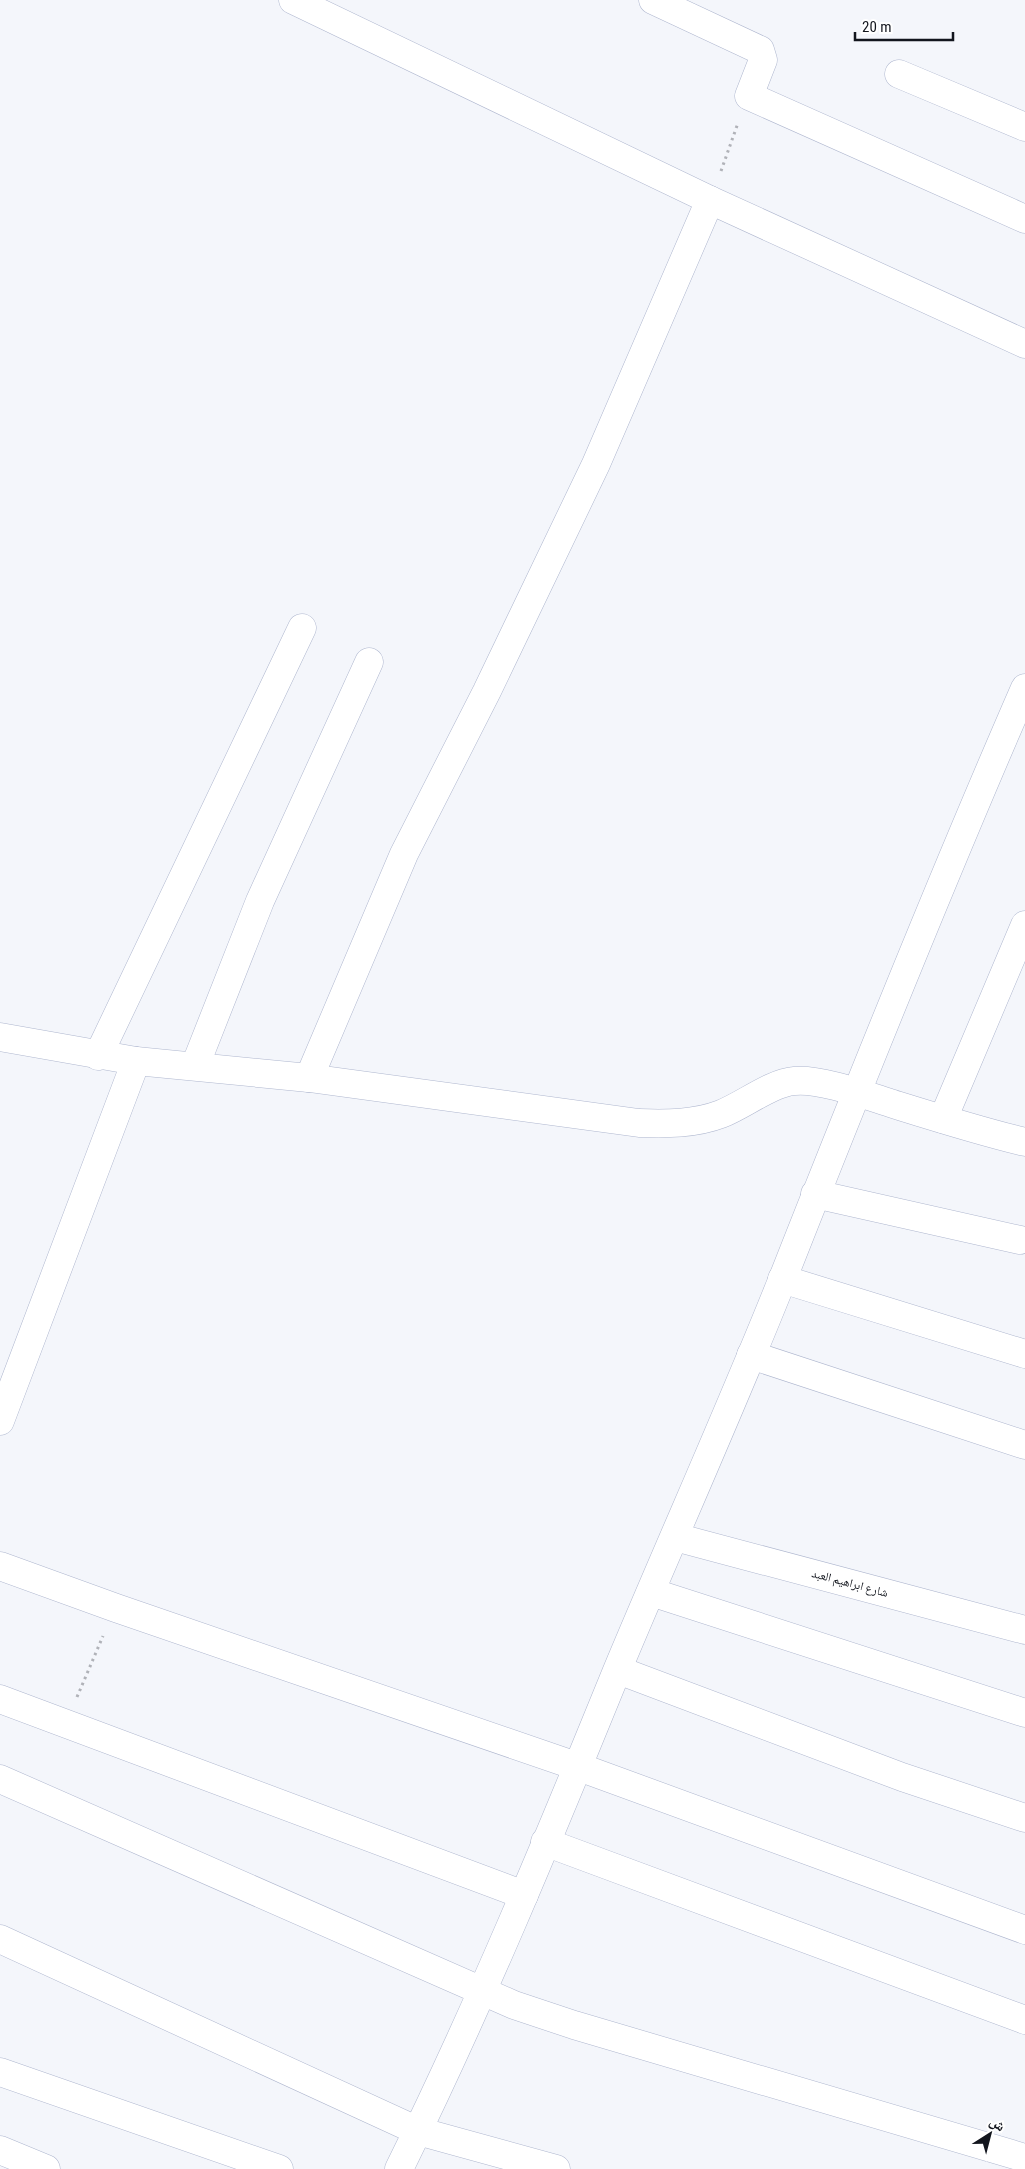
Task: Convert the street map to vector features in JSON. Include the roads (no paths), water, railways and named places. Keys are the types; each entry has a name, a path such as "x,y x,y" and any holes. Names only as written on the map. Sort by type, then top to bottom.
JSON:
{"street":[{"path":"293,0 710,200 1025,344"},
{"path":"653,0 760,50 763,60 749,96 1025,219"},
{"path":"899,74 1025,127"},
{"path":"309,1078 404,854 487,691 596,464 710,200"},
{"path":"98,1056 302,628"},
{"path":"195,1066 260,901 369,662"},
{"path":"399,2169 483,1991 545,1842 579,1767 751,1355 970,813 1025,688"},
{"path":"943,1119 1025,925"},
{"path":"0,1037 98,1056 309,1078 639,1123 686,1122 720,1114 791,1081 804,1081 857,1092 1025,1142"},
{"path":"3,1404 136,1061"},
{"path":"815,1194 1020,1240"},
{"path":"782,1279 1025,1354"},
{"path":"751,1355 1025,1445"},
{"name":"شارع ابراهيم العبد","path":"675,1537 1025,1630"},
{"path":"0,1566 116,1608 579,1767 1025,1930"},
{"path":"651,1592 1025,1714"},
{"path":"618,1670 902,1777 1025,1818"},
{"path":"0,1699 524,1895"},
{"path":"0,1779 514,2005 574,2026 1025,2158"},
{"path":"545,1842 1025,2020"},
{"path":"0,1939 418,2131 556,2169"},
{"path":"0,2072 279,2169"},
{"path":"0,2150 46,2169"}]}
